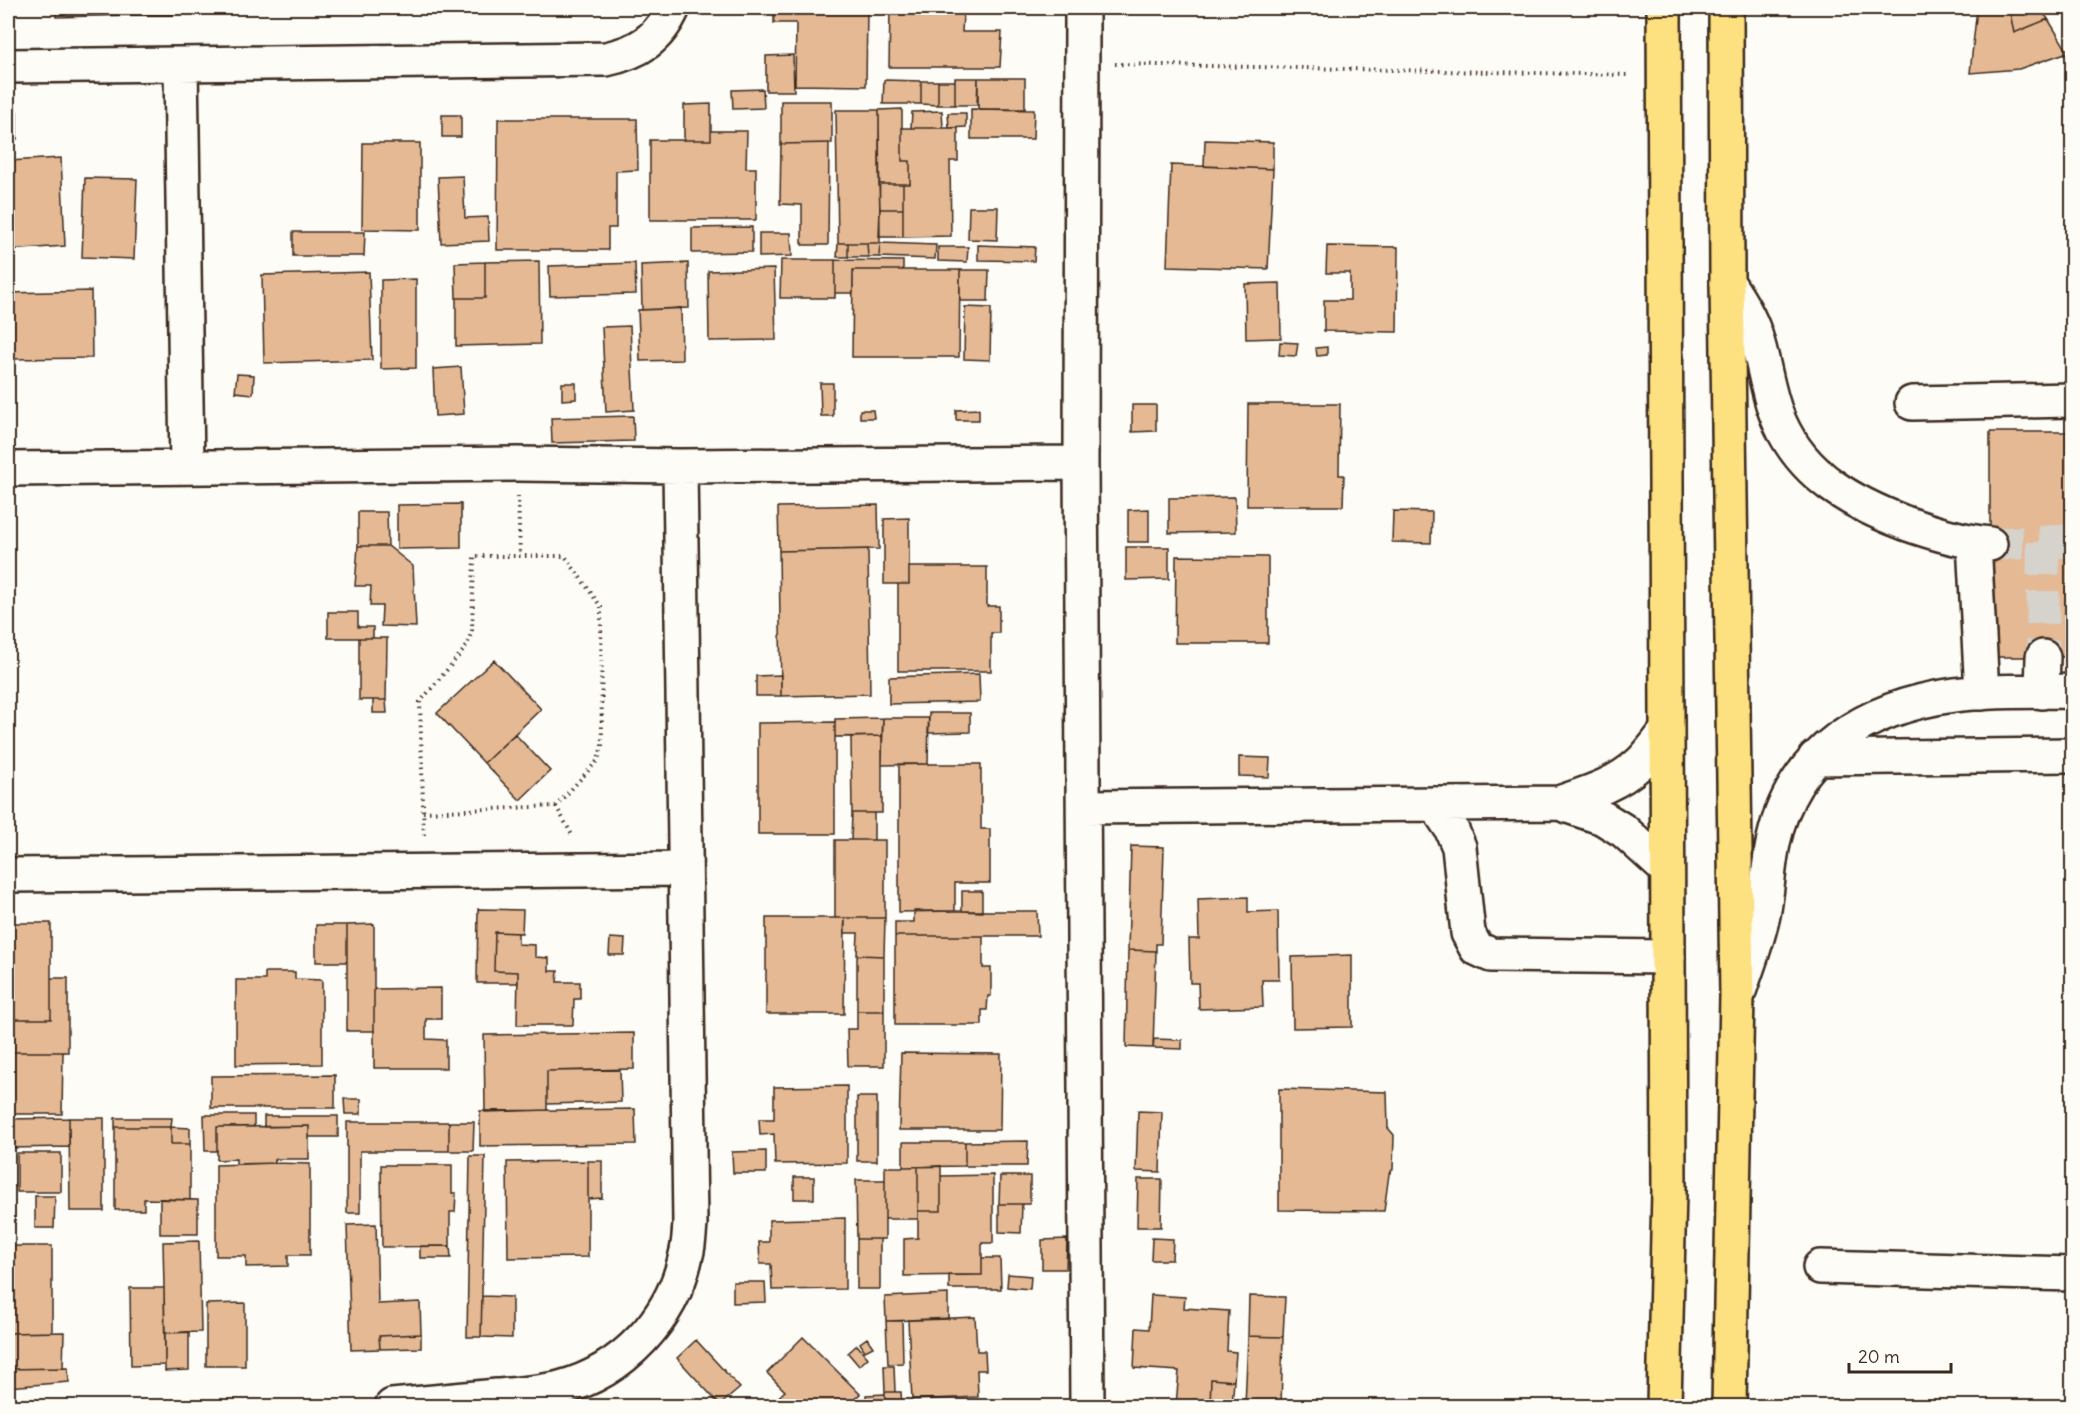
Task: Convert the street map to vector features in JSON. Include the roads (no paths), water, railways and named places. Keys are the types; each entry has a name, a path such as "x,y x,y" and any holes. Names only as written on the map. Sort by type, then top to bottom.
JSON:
{"main road":[{"path":"1664,8 1669,1191 1664,1407"},
{"path":"1726,8 1727,282 1737,995 1729,1407"},
{"path":"1665,1363 1684,1407"}],"street":[{"path":"8,66 606,59 625,55 642,47 656,35 673,8"},
{"path":"1082,8 1087,1407"},
{"path":"181,64 187,467"},
{"path":"1727,282 1740,301 1754,331 1780,423 1794,448 1812,470 1834,488 1858,503 1927,531 1982,543 1982,693"},
{"path":"1912,402 2073,400"},
{"path":"8,469 517,464 680,466 1082,464"},
{"path":"392,1407 529,1393 561,1388 591,1377 618,1360 643,1339 662,1314 677,1286 686,1255 690,1224 680,466"},
{"path":"1737,995 1752,956 1763,914 1773,839 1797,781 1815,758 1834,740 1856,726 1880,715 1930,699 1982,693 2058,692 2043,657"},
{"path":"1084,807 1559,803 1604,787 1616,780 1640,763 1666,732"},
{"path":"1815,758 2073,755"},
{"path":"1559,803 1603,818 1624,831 1667,870"},
{"path":"1436,804 1451,828 1459,847 1468,933 1476,948 1491,955 1668,957"},
{"path":"8,875 685,869"},
{"path":"1820,1267 2073,1274"}],"tunnel":[{"path":"1990,544 2072,541"},
{"path":"2043,542 2043,657"}]}
